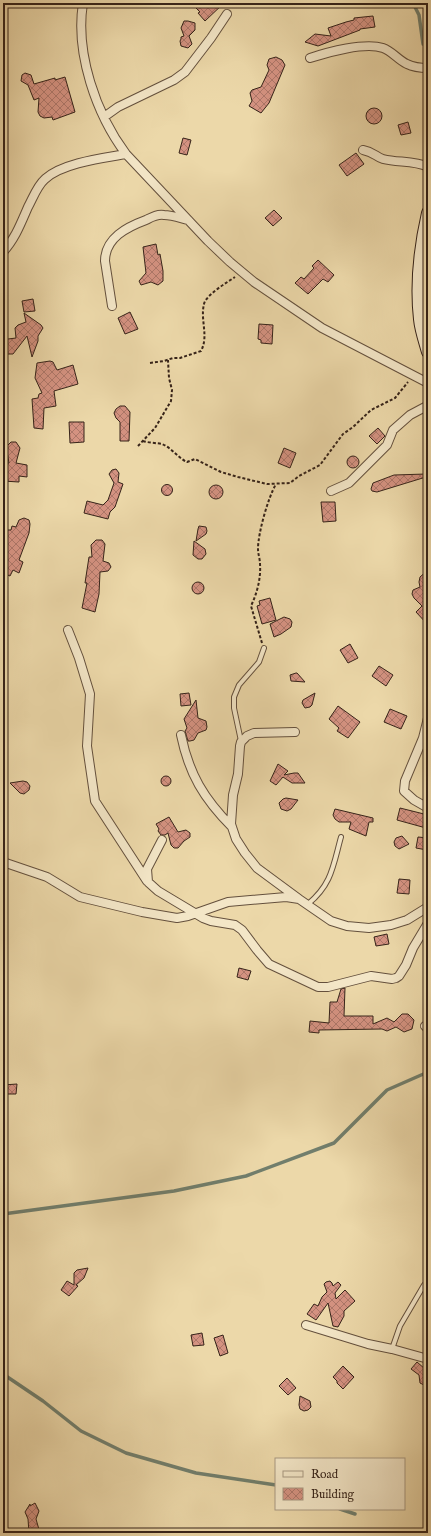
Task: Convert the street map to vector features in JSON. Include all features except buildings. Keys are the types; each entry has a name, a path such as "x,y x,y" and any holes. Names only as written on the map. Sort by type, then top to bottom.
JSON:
{"street":[{"path":"82,3 82,41 87,68 96,101 115,139 126,154 208,241 254,282 322,328 428,383"},
{"path":"104,117 118,107 174,80 185,72 227,14"},
{"path":"310,58 347,48 383,48 406,64 428,68"},
{"path":"363,150 371,151 382,159 422,164 428,167"},
{"path":"3,252 10,245 22,224 35,193 40,184 46,178 53,173 68,167 126,154"},
{"path":"428,213 421,245 418,278 420,321 428,352"},
{"path":"112,306 104,261 105,254 112,240 125,229 156,215 164,214 189,220"},
{"path":"331,491 349,483 387,445 393,430 410,414 428,407"},
{"path":"68,630 79,658 90,694 87,746 96,801 148,882 158,891 211,921 235,925 242,930 269,964 318,987 328,987 370,976 392,979 396,978 406,965 413,948 428,923"},
{"path":"428,718 422,738 405,780 404,791 414,800 428,808"},
{"path":"232,827 233,795 238,774 241,742 247,736 254,733 295,732"},
{"path":"181,735 185,756 196,781 212,806 232,827 239,844 257,868 308,904 318,914 331,922 347,926 369,928 407,920 428,907"},
{"path":"148,882 147,869 162,840"},
{"path":"3,862 47,877 69,891 87,899 142,912 177,918 188,916 228,902 286,897 299,899"},
{"path":"306,1325 368,1344 428,1359"}],"lane":[{"path":"241,742 234,708 234,697 239,685 259,662 264,648"},
{"path":"308,904 323,889 329,877 341,837"},
{"path":"392,1349 400,1326 424,1285 428,1281"}],"path":[{"path":"150,363 180,358 201,351 204,346 205,336 203,318 204,303 211,294 242,272"},
{"path":"138,446 155,428 171,401 172,390 169,378 168,360"},
{"path":"143,441 153,444 161,444 169,448 187,462 195,459 220,472 267,484 290,483 299,476 320,465 343,434 371,410 395,398 413,375"},
{"path":"264,648 251,606 258,591 260,566 258,549 261,530 270,494 276,484"}],"waterway":[{"path":"413,3 419,15 423,44"},
{"path":"3,1214 174,1191 246,1176 334,1143 387,1090 428,1072"},
{"path":"3,1374 43,1401 81,1431 126,1453 196,1473 275,1485"},
{"path":"343,1510 355,1514"}]}
